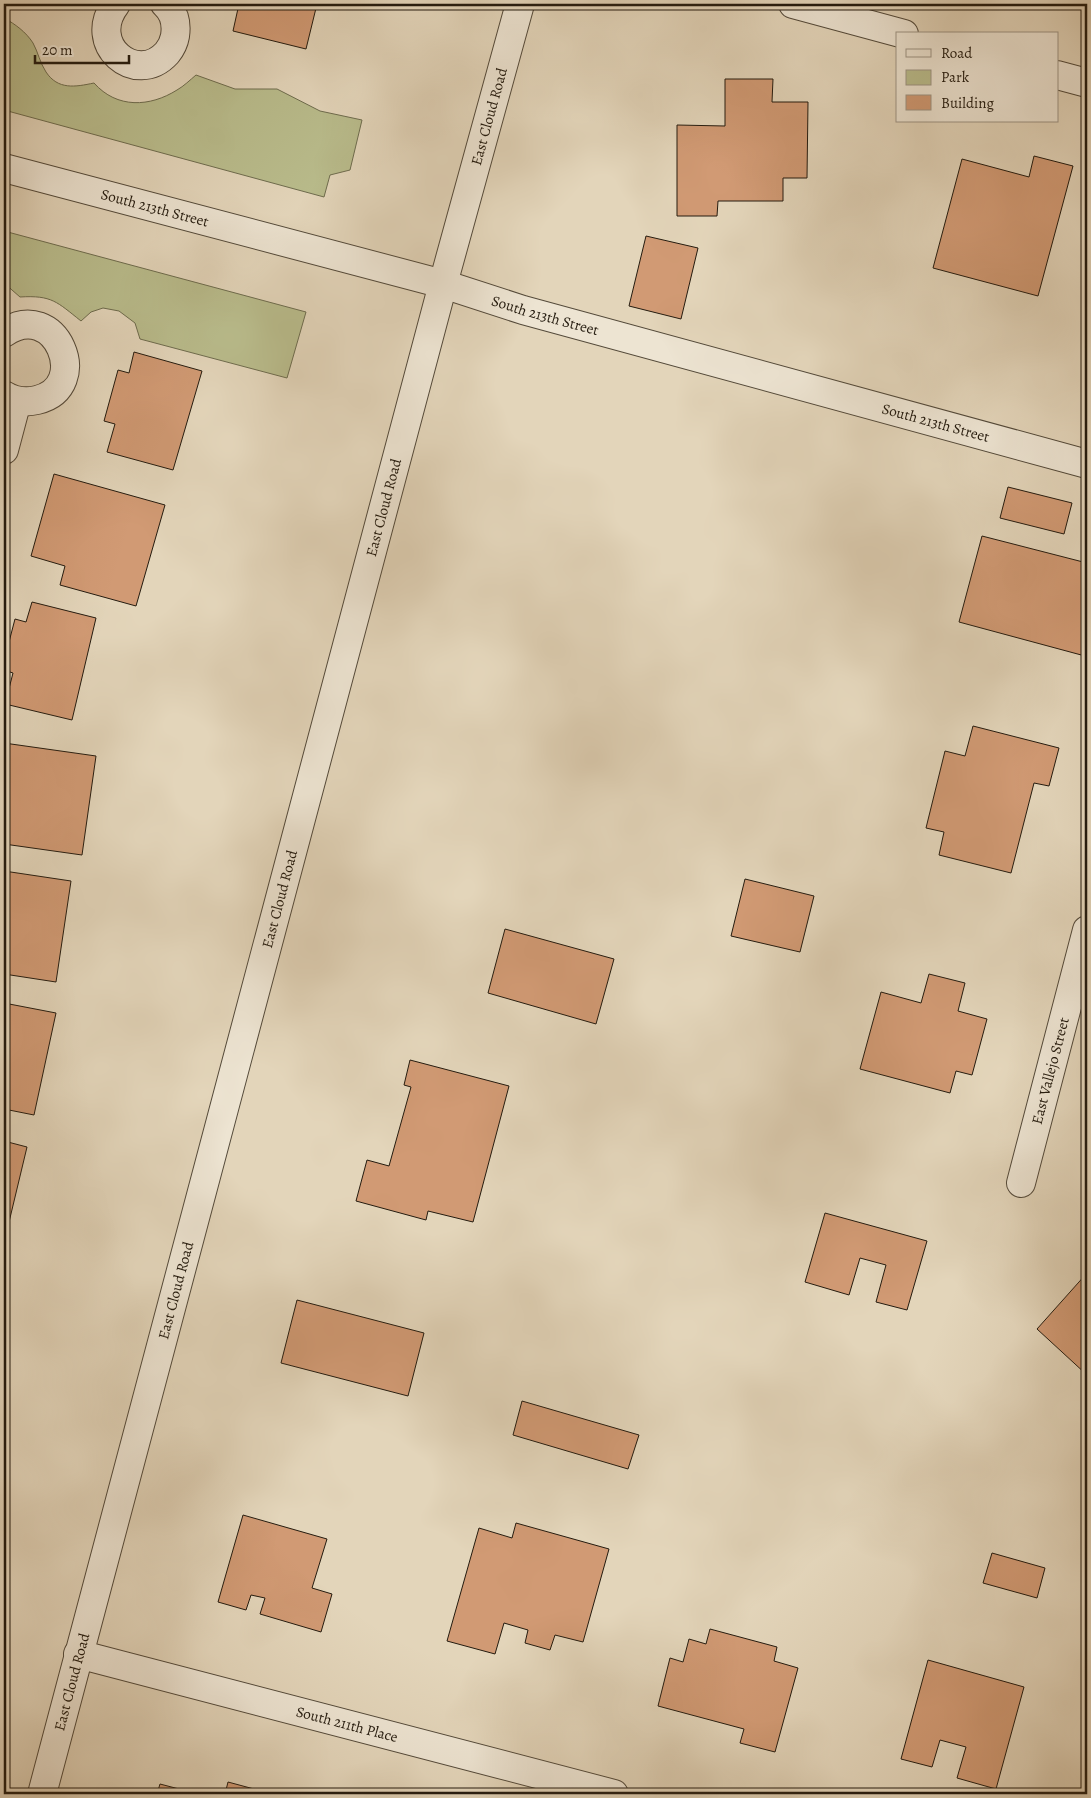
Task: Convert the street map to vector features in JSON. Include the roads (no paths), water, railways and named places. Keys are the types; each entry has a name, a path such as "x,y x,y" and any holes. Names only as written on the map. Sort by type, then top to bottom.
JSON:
{"street":[{"path":"116,4 109,14 106,38 111,49 119,58 130,63 142,65 153,63 162,57 170,49 175,39 174,16 165,4"},
{"name":"East Cloud Road","path":"42,1794 443,284 520,4"},
{"path":"793,4 897,32"},
{"path":"1058,75 1087,83"},
{"name":"South 213th Street","path":"4,168 443,284 522,310 1087,464"},
{"path":"4,333 16,326 29,325 41,328 52,334 60,344 65,369 61,382 53,392 42,399 29,402 10,398 4,450"},
{"name":"East Vallejo Street","path":"1021,1183 1087,930"},
{"name":"South 211th Place","path":"78,1654 614,1794"}]}
